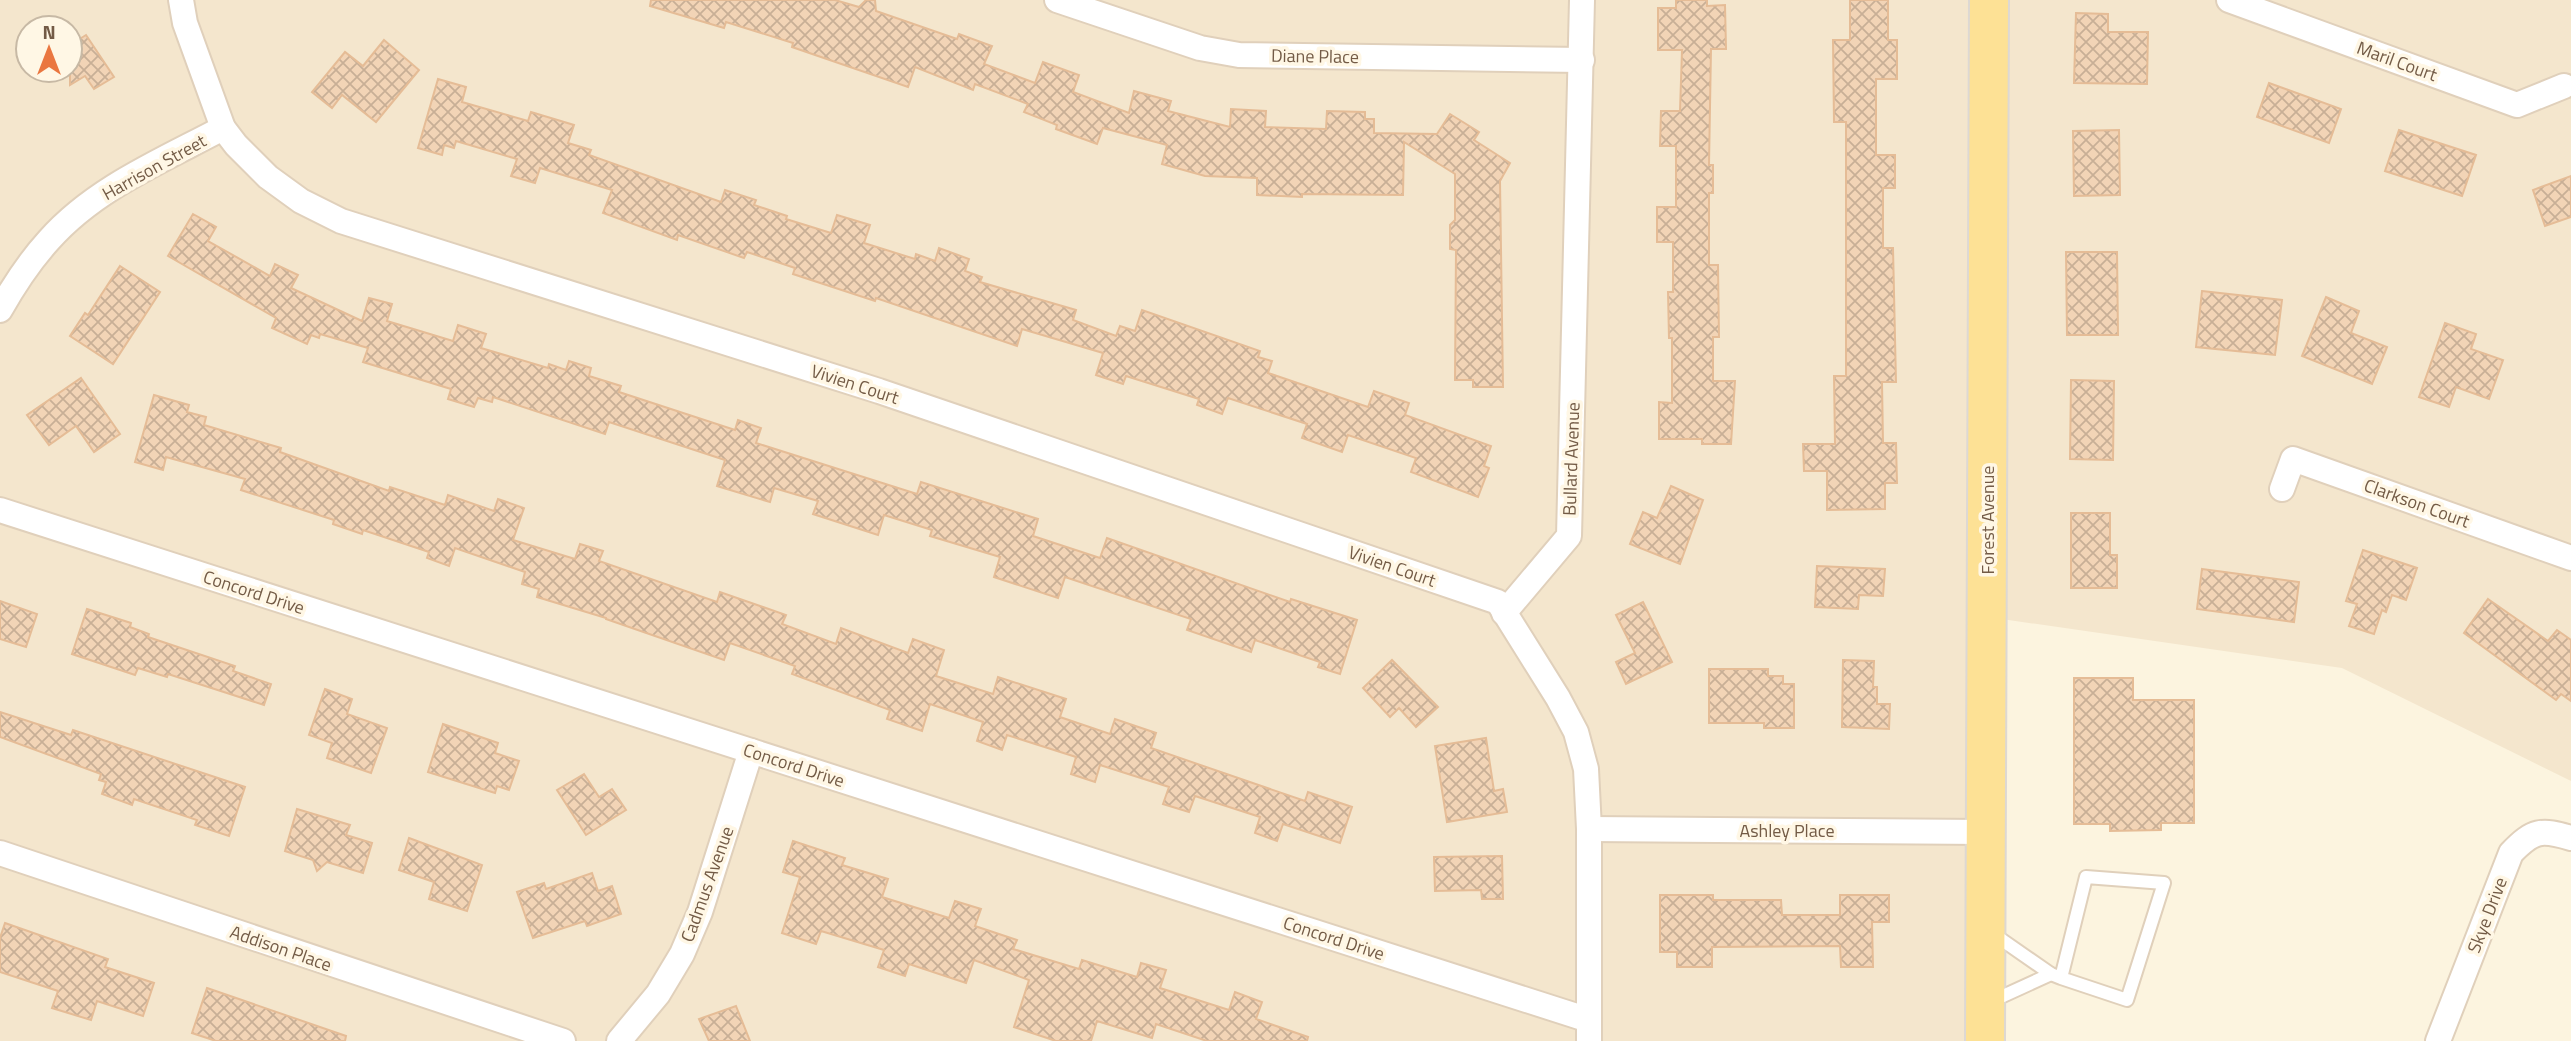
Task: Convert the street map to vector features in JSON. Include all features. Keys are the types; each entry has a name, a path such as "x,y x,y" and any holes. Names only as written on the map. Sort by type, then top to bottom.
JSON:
{"main road":[{"name":"Forest Avenue","path":"1985,1023 1989,0"}],"street":[{"name":"Harrison Street","path":"0,310 19,277 50,239 81,210 122,182 223,128 186,23 181,0"},
{"name":"Diane Place","path":"1057,0 1200,48 1239,55 1582,60"},
{"name":"Bullard Avenue","path":"1504,613 1569,536 1582,0"},
{"name":"Maril Court","path":"2229,0 2517,105 2564,86"},
{"name":"Vivien Court","path":"223,128 268,177 301,201 341,221 892,395 1498,603 1504,613"},
{"name":"Clarkson Court","path":"2282,489 2293,459 2571,558"},
{"name":"Concord Drive","path":"0,510 751,751 1589,1030"},
{"path":"1504,613 1558,698 1576,732 1586,769 1589,829 1589,1030"},
{"name":"Cadmus Avenue","path":"620,1041 657,994 682,954 701,912 751,751"},
{"name":"Ashley Place","path":"1589,829 1985,832"},
{"name":"Skye Drive","path":"2438,1041 2511,853 2526,837 2548,831 2571,838"},
{"name":"Addison Place","path":"0,853 563,1041"}],"lane":[{"path":"1985,928 2056,976 2127,1000 2164,883 2086,877 2056,976 1985,1023"}],"shaded area":[{"path":"0,0 2571,0 2571,781 2342,668 1988,617 1986,1041 0,1041"}],"building":[{"path":"651,0 835,0 859,7 866,0 875,0 876,11 957,39 959,34 992,46 984,64 1035,83 1043,62 1079,75 1073,92 1129,113 1134,91 1171,101 1168,111 1230,127 1231,109 1266,111 1265,127 1326,129 1327,111 1365,112 1365,119 1374,119 1374,133 1437,134 1450,114 1479,132 1474,140 1510,163 1500,181 1503,387 1473,387 1473,380 1455,380 1456,250 1450,249 1450,225 1455,220 1455,174 1404,142 1403,195 1257,195 1257,178 1205,176 1162,164 1167,145 1103,128 1097,144 1056,129 1057,125 1024,112 1028,104 975,84 973,90 915,67 908,87 792,47 793,43 726,22 724,28 650,6"},
{"path":"1676,0 1707,0 1707,6 1725,5 1726,49 1711,49 1709,165 1713,165 1713,193 1709,193 1709,265 1718,265 1719,337 1713,337 1713,381 1735,381 1731,444 1702,444 1702,439 1659,439 1659,402 1672,403 1672,338 1669,338 1668,292 1673,292 1673,242 1657,242 1657,207 1676,207 1676,146 1660,146 1661,111 1680,111 1682,50 1658,50 1658,8 1676,8"},
{"path":"1850,0 1888,0 1888,40 1897,40 1897,79 1876,79 1876,155 1895,155 1895,188 1883,188 1883,248 1893,248 1896,382 1882,382 1883,443 1896,443 1897,483 1885,483 1885,509 1827,510 1827,471 1804,471 1803,444 1835,444 1834,376 1846,376 1846,122 1834,122 1833,40 1850,40"},
{"path":"2076,13 2108,14 2108,32 2148,32 2147,84 2074,83"},
{"path":"86,35 114,77 94,89 84,77"},
{"path":"384,40 419,70 376,122 342,95 332,108 312,92 345,52 363,66"},
{"path":"438,79 466,87 462,102 528,121 531,112 574,125 568,143 591,150 589,155 721,202 725,190 756,200 754,205 787,216 786,219 831,233 837,215 870,225 864,243 915,259 916,254 935,261 939,248 969,259 965,271 982,277 980,282 1076,310 1073,320 1116,336 1120,326 1135,331 1142,310 1260,351 1258,357 1272,361 1268,373 1368,407 1374,391 1409,403 1405,415 1491,446 1484,466 1489,468 1478,497 1411,472 1416,458 1348,435 1342,452 1302,438 1307,424 1228,398 1222,414 1197,405 1199,399 1126,376 1123,384 1096,375 1103,353 1022,329 1017,346 876,298 875,301 793,274 795,268 747,252 744,258 678,235 677,240 603,213 612,190 540,168 535,183 511,176 517,159 456,141 454,148 444,145 442,155 418,148"},
{"path":"2269,83 2341,109 2329,143 2257,117"},
{"path":"2119,130 2120,195 2074,196 2073,131"},
{"path":"2399,130 2476,155 2462,196 2385,171"},
{"path":"2571,176 2571,217 2545,226 2533,190"},
{"path":"193,214 216,227 208,241 270,276 275,264 298,275 291,288 362,321 369,298 392,304 387,321 453,341 458,325 486,334 481,348 548,368 549,364 566,370 569,361 591,368 589,376 621,386 619,392 735,430 738,420 761,428 756,443 917,494 921,482 1038,519 1033,536 1100,558 1107,538 1290,602 1291,599 1357,620 1340,674 1318,667 1320,662 1255,640 1251,652 1187,630 1191,619 1065,577 1058,598 994,577 1000,557 930,536 932,530 884,515 878,535 813,514 818,501 774,488 770,502 717,486 725,460 609,422 605,434 493,397 492,402 478,398 474,407 448,399 451,389 363,362 368,348 320,334 319,338 311,335 307,344 272,328 276,318 168,256"},
{"path":"2066,252 2117,252 2118,335 2067,335"},
{"path":"120,266 160,292 113,364 70,336 85,313 88,315"},
{"path":"2202,291 2282,300 2275,355 2196,347"},
{"path":"2326,297 2359,311 2351,333 2387,347 2372,384 2302,356"},
{"path":"2445,323 2476,334 2471,349 2503,360 2489,399 2456,387 2449,407 2419,397"},
{"path":"81,378 120,434 94,452 76,426 49,445 27,415"},
{"path":"2071,380 2114,381 2113,460 2070,459"},
{"path":"154,395 189,405 187,412 206,417 204,425 281,448 280,452 389,491 390,487 445,505 448,495 494,511 498,499 524,508 513,540 575,559 580,544 603,551 599,561 717,602 720,592 786,615 782,624 836,644 841,628 908,653 913,639 944,650 936,676 993,694 998,677 1066,699 1060,717 1110,734 1115,719 1156,733 1151,748 1305,801 1308,792 1352,807 1340,843 1283,824 1277,841 1255,833 1260,817 1195,796 1189,812 1163,804 1169,787 1100,765 1095,782 1071,774 1076,757 1007,735 1002,750 977,741 983,722 930,704 922,731 887,719 890,710 792,674 795,666 730,643 724,660 606,618 537,597 539,589 522,584 525,572 455,548 449,566 427,558 429,552 363,530 362,534 333,524 334,520 241,490 245,479 166,457 163,470 135,462"},
{"path":"1671,486 1703,500 1680,564 1630,544 1643,512 1657,518"},
{"path":"2071,513 2110,513 2110,555 2117,555 2117,588 2071,588"},
{"path":"2363,550 2417,568 2406,600 2392,595 2386,612 2382,610 2374,634 2349,626 2357,604 2346,601"},
{"path":"1817,566 1885,569 1883,596 1859,595 1858,609 1815,607"},
{"path":"2202,569 2299,582 2294,622 2197,609"},
{"path":"2488,599 2548,641 2557,630 2571,640 2571,701 2561,694 2556,700 2464,633"},
{"path":"0,601 37,614 26,647 0,639"},
{"path":"1643,602 1672,662 1626,684 1616,662 1635,653 1616,615"},
{"path":"87,609 131,623 130,627 149,634 148,637 235,666 233,671 271,684 264,705 168,674 167,677 138,668 135,675 72,654"},
{"path":"1392,660 1438,707 1416,727 1399,708 1390,717 1363,688"},
{"path":"1843,660 1874,661 1873,687 1877,687 1877,704 1890,704 1889,729 1842,727"},
{"path":"1709,669 1768,669 1768,676 1783,676 1783,684 1794,684 1794,728 1764,728 1764,723 1709,723"},
{"path":"2074,678 2133,678 2133,700 2194,700 2194,823 2161,823 2161,830 2110,831 2110,824 2074,824"},
{"path":"325,689 352,699 347,714 387,728 371,773 327,758 332,743 309,735"},
{"path":"0,712 71,735 73,730 245,787 229,836 195,825 197,820 134,799 132,805 102,794 106,782 99,780 101,774 0,737"},
{"path":"443,724 498,743 495,753 519,761 509,790 497,786 495,793 428,772"},
{"path":"1486,738 1494,791 1503,789 1507,812 1447,822 1435,746"},
{"path":"584,774 599,797 612,789 626,810 586,835 557,790"},
{"path":"297,809 350,825 346,835 372,843 363,873 327,862 317,871 313,860 285,851"},
{"path":"409,838 482,865 467,911 429,899 434,882 399,870"},
{"path":"793,841 845,858 842,865 888,879 882,897 949,918 955,901 981,909 975,926 1017,940 1013,949 1079,969 1082,960 1137,977 1141,963 1166,970 1160,988 1229,1010 1235,992 1262,1002 1256,1019 1308,1037 1307,1041 1207,1041 1156,1024 1152,1038 1097,1021 1091,1041 1056,1041 1014,1027 1029,980 974,960 966,983 909,964 905,976 878,967 884,950 821,931 816,944 782,933 800,877 783,872"},
{"path":"1502,856 1503,899 1482,899 1481,890 1435,891 1434,857"},
{"path":"592,873 598,891 612,886 621,914 587,926 585,921 533,938 517,892 544,883 546,889"},
{"path":"1660,895 1713,895 1713,900 1781,900 1782,915 1840,915 1840,895 1889,895 1889,922 1872,922 1873,967 1841,967 1840,946 1712,947 1712,967 1677,967 1677,952 1660,952"},
{"path":"5,923 108,959 105,967 154,983 143,1016 97,1001 91,1020 52,1008 58,991 0,972 0,938"},
{"path":"207,988 346,1036 345,1041 216,1041 192,1033"},
{"path":"736,1006 750,1041 709,1041 699,1019"}]}
